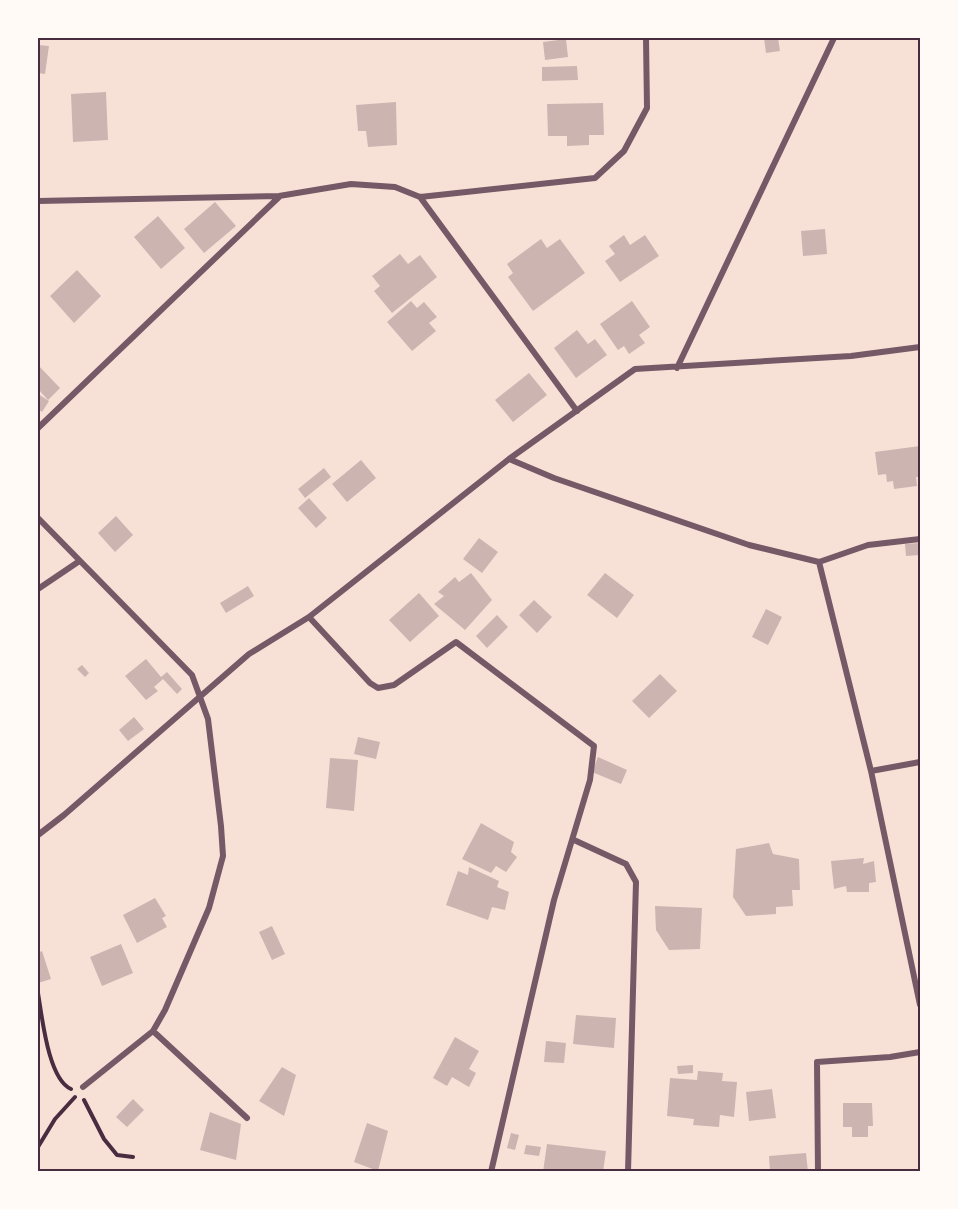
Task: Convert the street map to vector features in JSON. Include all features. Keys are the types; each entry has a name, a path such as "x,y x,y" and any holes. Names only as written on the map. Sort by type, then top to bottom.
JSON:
{"street":[{"path":"38,201 279,196 351,184 395,188 420,197 595,178 624,151 647,108 646,38"},
{"path":"677,368 834,38"},
{"path":"38,428 279,196"},
{"path":"420,197 577,411"},
{"path":"38,835 249,654 309,617 509,459 635,369 851,356 921,347"},
{"path":"509,459 554,478 749,545 819,562 868,545 921,538"},
{"path":"38,518 78,562 192,675 208,719 223,856 209,908 153,1031 83,1087"},
{"path":"38,590 78,562"},
{"path":"819,562 871,771 920,1003"},
{"path":"309,617 370,683 378,688 394,685 456,642 594,746 590,780 574,840 554,900 491,1172"},
{"path":"871,771 921,762"},
{"path":"574,840 626,864 636,882 628,1172"},
{"path":"153,1031 247,1118"},
{"path":"818,1172 817,1062 890,1058 921,1052"}],"path":[{"path":"38,993 45,1037 58,1076 64,1086 75,1090 83,1087"},
{"path":"38,1147 55,1119 83,1087"},
{"path":"83,1087 84,1103 104,1139 117,1155 134,1157"}],"building":[{"path":"764,38 778,38 780,51 766,53"},
{"path":"566,39 568,57 545,60 543,42"},
{"path":"38,45 49,46 45,74 38,73"},
{"path":"577,66 578,80 542,81 542,67"},
{"path":"106,92 108,140 73,142 71,94"},
{"path":"396,102 397,145 368,147 366,131 358,131 356,105"},
{"path":"603,103 604,135 589,135 589,145 567,146 567,136 548,136 547,104"},
{"path":"215,202 236,226 204,253 184,229"},
{"path":"158,216 185,248 161,269 134,237"},
{"path":"825,229 827,254 803,256 801,231"},
{"path":"624,235 630,245 645,235 659,256 620,282 605,261 615,254 609,246"},
{"path":"541,239 547,248 560,239 585,273 533,311 508,277 513,273 507,264"},
{"path":"400,254 408,264 420,255 437,277 392,313 374,291 380,286 372,276"},
{"path":"77,270 101,296 74,323 50,296"},
{"path":"411,301 417,308 424,302 437,317 429,323 436,331 412,351 387,322"},
{"path":"632,301 650,327 639,335 645,343 629,354 624,346 618,350 600,324"},
{"path":"577,330 588,344 595,339 607,355 576,378 554,348"},
{"path":"38,365 60,388 48,400 38,389"},
{"path":"529,373 547,395 513,422 495,400"},
{"path":"38,394 49,401 42,412 38,409"},
{"path":"920,446 920,477 916,477 917,486 894,489 893,481 887,482 886,474 878,475 875,452"},
{"path":"361,460 376,478 347,502 332,484"},
{"path":"324,468 331,477 305,498 298,489"},
{"path":"309,498 327,518 316,528 298,508"},
{"path":"116,516 133,535 115,552 98,533"},
{"path":"479,538 498,552 482,573 463,559"},
{"path":"920,543 920,555 906,556 905,544"},
{"path":"471,573 492,600 465,630 434,604 444,596 438,592 455,577 459,582"},
{"path":"605,573 634,595 617,618 587,595"},
{"path":"248,586 254,596 226,613 220,603"},
{"path":"419,593 439,616 410,642 389,620"},
{"path":"534,600 552,617 537,633 519,615"},
{"path":"766,609 782,617 768,645 752,637"},
{"path":"497,615 508,627 487,648 476,636"},
{"path":"146,659 161,677 167,672 182,689 177,694 163,679 154,687 158,691 146,700 125,676"},
{"path":"82,665 89,673 85,677 77,669"},
{"path":"660,674 677,691 649,718 632,701"},
{"path":"134,717 144,729 128,741 119,730"},
{"path":"358,737 380,742 376,759 354,754"},
{"path":"598,757 627,770 621,784 592,772"},
{"path":"330,758 358,760 354,811 326,808"},
{"path":"481,823 514,842 511,852 517,857 506,872 496,866 491,873 462,859"},
{"path":"769,843 773,854 799,859 800,890 792,890 793,906 776,907 776,914 746,916 733,897 736,849"},
{"path":"864,858 863,864 874,861 876,882 869,883 869,892 847,892 846,886 834,889 831,861"},
{"path":"469,867 499,881 497,887 509,892 505,910 492,907 488,920 446,905 458,871 468,875"},
{"path":"155,898 166,916 162,918 167,927 137,943 123,915"},
{"path":"655,906 702,908 700,949 669,950 656,930"},
{"path":"272,926 285,954 272,960 259,932"},
{"path":"121,944 133,973 102,986 90,957"},
{"path":"42,951 51,979 38,983 38,953"},
{"path":"576,1015 616,1018 614,1048 573,1044"},
{"path":"455,1037 479,1051 469,1069 476,1073 469,1087 452,1077 447,1086 433,1078"},
{"path":"546,1041 566,1043 564,1063 544,1062"},
{"path":"693,1065 693,1073 678,1074 677,1066"},
{"path":"282,1067 296,1075 284,1116 259,1101"},
{"path":"698,1071 723,1073 722,1081 737,1082 734,1117 720,1115 719,1127 693,1125 694,1119 667,1116 670,1078 697,1080"},
{"path":"772,1089 776,1118 749,1121 746,1092"},
{"path":"133,1099 144,1110 127,1127 116,1117"},
{"path":"843,1103 872,1103 873,1126 868,1126 868,1137 852,1137 852,1127 843,1127"},
{"path":"210,1112 241,1124 236,1160 200,1150"},
{"path":"367,1123 388,1131 378,1171 354,1162"},
{"path":"511,1133 519,1135 515,1150 507,1148"},
{"path":"547,1144 606,1151 603,1172 543,1172"},
{"path":"526,1145 541,1147 539,1156 524,1154"},
{"path":"806,1153 808,1172 770,1172 769,1156"}]}
